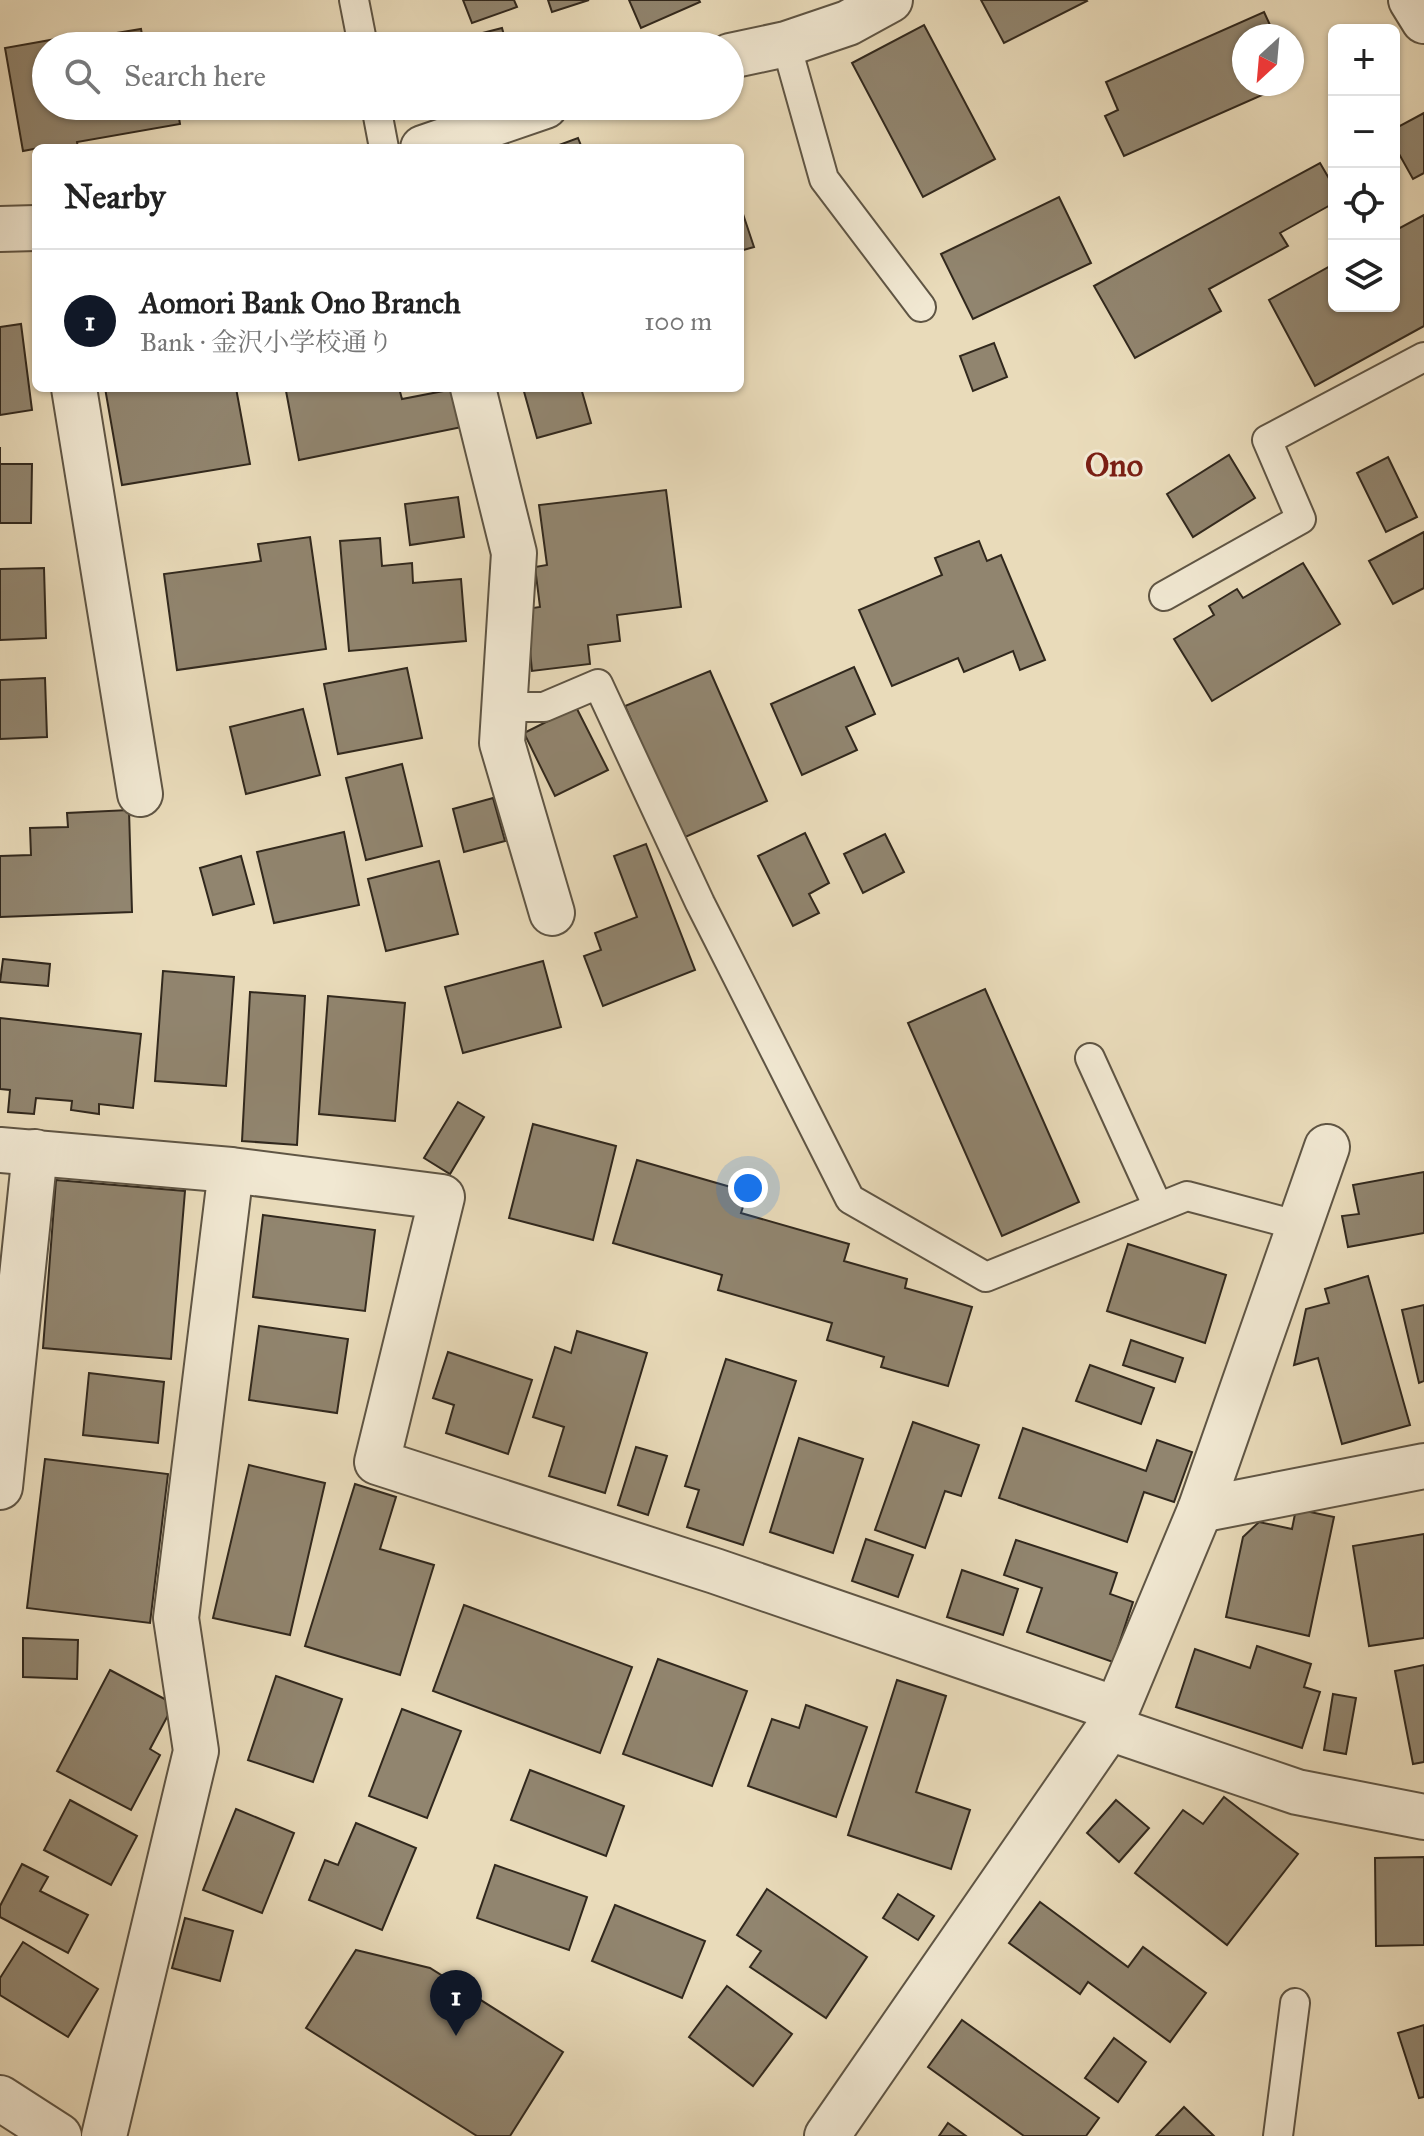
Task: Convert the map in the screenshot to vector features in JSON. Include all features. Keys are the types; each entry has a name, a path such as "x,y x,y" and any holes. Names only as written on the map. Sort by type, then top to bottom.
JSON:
{"street":[{"path":"744,53 786,44 848,23 890,0"},
{"path":"1411,0 1424,21"},
{"path":"435,144 504,120"},
{"path":"0,229 32,228"},
{"path":"75,392 140,794"},
{"path":"474,392 514,553 502,743 552,913"},
{"path":"827,2136 1112,1718 1200,1510 1327,1147"},
{"path":"0,1487 18,1151 231,1170 442,1197 377,1462 715,1571 1112,1718 1297,1792 1424,1817"},
{"path":"104,2136 196,1751 176,1618 231,1170"},
{"path":"1200,1510 1424,1466"},
{"path":"0,2098 59,2136"}],"lane":[{"path":"354,0 360,32"},
{"path":"786,44 824,179 921,307"},
{"path":"379,120 383,144"},
{"path":"1164,596 1301,519 1267,440 1424,357"},
{"path":"505,707 544,707 598,684 700,903 850,1199 986,1277 1187,1196 1300,1226"},
{"path":"1090,1058 1158,1207"},
{"path":"1278,2136 1295,2003"}],"building":[{"path":"463,0 514,0 517,7 472,23"},
{"path":"548,0 589,0 552,12"},
{"path":"629,0 699,0 700,2 641,28"},
{"path":"981,0 1086,0 1087,1 1004,43"},
{"path":"1264,12 1270,24 1237,24"},
{"path":"924,25 995,159 923,197 852,63"},
{"path":"1232,26 1232,96 1260,96 1124,156 1105,116 1118,110 1106,82"},
{"path":"32,43 32,120 179,120 180,124 77,144 32,144 32,149 23,151 5,48"},
{"path":"1424,113 1424,173 1413,179 1400,156 1400,126"},
{"path":"578,138 580,144 562,144"},
{"path":"1320,163 1328,177 1328,206 1280,233 1288,246 1209,289 1221,311 1135,358 1094,286"},
{"path":"1059,197 1091,263 973,319 941,254"},
{"path":"1424,215 1424,326 1315,386 1269,300 1328,267 1328,312 1400,312 1400,228"},
{"path":"744,217 754,247 744,250"},
{"path":"21,324 32,410 0,415 0,327"},
{"path":"994,343 1007,377 973,391 960,356"},
{"path":"106,392 237,392 250,464 122,485"},
{"path":"286,392 400,392 402,399 455,392 462,427 299,460"},
{"path":"524,392 582,392 591,423 537,438"},
{"path":"1229,455 1255,498 1193,537 1167,494"},
{"path":"1388,457 1417,517 1386,532 1357,473"},
{"path":"0,464 32,464 31,523 0,523"},
{"path":"666,490 681,607 617,615 620,641 588,645 590,664 532,671 526,609 540,607 535,567 547,565 539,505"},
{"path":"458,497 464,537 410,545 405,504"},
{"path":"1424,532 1424,588 1393,604 1369,561"},
{"path":"310,537 326,649 177,670 164,574 261,561 258,544"},
{"path":"380,538 382,566 412,563 413,583 461,579 466,641 349,651 340,541"},
{"path":"979,541 987,561 1001,555 1045,660 1020,670 1013,651 964,672 958,658 892,686 859,610 942,575 935,558"},
{"path":"1303,563 1340,624 1212,701 1174,639 1214,615 1209,606 1237,589 1243,598"},
{"path":"44,568 46,638 0,640 0,569"},
{"path":"854,667 875,714 846,727 857,750 802,775 771,704"},
{"path":"407,668 422,738 338,754 324,684"},
{"path":"710,671 767,801 683,838 625,706"},
{"path":"45,678 47,737 0,739 0,680"},
{"path":"576,707 608,770 555,796 524,733"},
{"path":"303,709 320,775 246,794 230,727"},
{"path":"402,764 422,846 366,860 346,778"},
{"path":"493,798 505,841 464,852 453,809"},
{"path":"129,810 132,912 0,917 0,856 31,855 30,828 68,827 67,813"},
{"path":"344,832 359,905 274,923 257,852"},
{"path":"805,833 829,883 809,894 819,913 793,926 758,856"},
{"path":"885,834 904,872 863,893 844,854"},
{"path":"646,844 695,970 603,1006 584,956 601,950 595,933 637,917 614,856"},
{"path":"241,856 254,904 213,915 200,868"},
{"path":"439,861 458,934 386,951 368,879"},
{"path":"3,959 50,964 48,986 0,982"},
{"path":"543,961 561,1027 463,1053 445,987"},
{"path":"163,971 234,977 226,1086 155,1081"},
{"path":"985,989 1079,1202 1002,1236 908,1023"},
{"path":"250,992 305,996 297,1145 242,1141"},
{"path":"328,996 405,1003 395,1121 319,1114"},
{"path":"0,1018 141,1034 133,1108 99,1104 99,1114 71,1110 72,1101 36,1098 34,1114 8,1112 10,1090 0,1089"},
{"path":"458,1102 484,1117 450,1174 424,1158"},
{"path":"533,1124 616,1146 593,1240 509,1218"},
{"path":"637,1160 748,1192 741,1213 849,1244 844,1261 907,1279 905,1288 972,1307 948,1386 881,1367 884,1357 827,1340 832,1323 718,1290 722,1275 613,1243"},
{"path":"1424,1172 1424,1233 1348,1247 1342,1216 1359,1214 1353,1185"},
{"path":"56,1180 185,1191 171,1359 43,1348"},
{"path":"263,1215 375,1230 365,1311 253,1297"},
{"path":"1128,1244 1226,1275 1205,1343 1107,1311"},
{"path":"1368,1276 1410,1425 1342,1444 1318,1358 1294,1365 1306,1309 1329,1303 1325,1289"},
{"path":"1424,1305 1424,1381 1419,1383 1402,1310"},
{"path":"259,1326 348,1339 337,1413 249,1400"},
{"path":"577,1331 647,1353 605,1493 549,1476 564,1427 533,1417 555,1347 571,1353"},
{"path":"1131,1340 1183,1358 1175,1382 1123,1365"},
{"path":"448,1352 532,1380 508,1454 446,1433 454,1405 433,1398"},
{"path":"726,1359 796,1381 743,1545 687,1527 699,1490 685,1486"},
{"path":"1090,1365 1154,1388 1141,1424 1076,1401"},
{"path":"89,1373 164,1382 158,1443 83,1435"},
{"path":"913,1422 979,1445 961,1496 945,1491 925,1548 875,1530"},
{"path":"1023,1428 1146,1471 1157,1440 1192,1452 1174,1502 1144,1492 1127,1542 999,1498"},
{"path":"799,1438 863,1459 833,1553 770,1532"},
{"path":"636,1447 667,1456 648,1515 618,1505"},
{"path":"45,1459 168,1474 150,1623 27,1608"},
{"path":"249,1465 325,1483 290,1635 213,1618"},
{"path":"355,1484 396,1497 380,1549 434,1565 400,1675 305,1646"},
{"path":"1296,1509 1334,1517 1309,1636 1226,1617 1243,1537 1259,1522 1292,1529"},
{"path":"1424,1534 1424,1638 1369,1646 1353,1546"},
{"path":"866,1539 913,1555 898,1597 852,1581"},
{"path":"1016,1540 1117,1573 1110,1594 1133,1602 1113,1662 1027,1632 1042,1588 1004,1575"},
{"path":"962,1570 1018,1589 1003,1635 947,1617"},
{"path":"464,1605 632,1667 600,1753 433,1691"},
{"path":"23,1638 78,1640 77,1679 23,1677"},
{"path":"1257,1646 1311,1664 1304,1687 1320,1692 1302,1748 1176,1707 1195,1649 1250,1668"},
{"path":"658,1659 747,1691 712,1786 623,1754"},
{"path":"1424,1665 1424,1762 1413,1764 1395,1671"},
{"path":"110,1670 174,1704 150,1749 160,1755 131,1810 57,1771"},
{"path":"276,1676 342,1699 313,1782 248,1760"},
{"path":"897,1680 946,1696 916,1792 970,1810 951,1869 848,1835"},
{"path":"1333,1694 1356,1698 1346,1754 1324,1750"},
{"path":"806,1705 867,1727 836,1817 748,1786 772,1719 799,1728"},
{"path":"402,1709 461,1731 427,1818 369,1796"},
{"path":"530,1770 624,1806 606,1856 511,1820"},
{"path":"1224,1797 1298,1854 1227,1945 1135,1873 1183,1810 1203,1824"},
{"path":"70,1800 137,1836 111,1885 44,1850"},
{"path":"1116,1800 1149,1828 1119,1862 1087,1833"},
{"path":"236,1809 294,1833 262,1913 203,1890"},
{"path":"356,1823 416,1848 382,1930 309,1900 325,1860 338,1865"},
{"path":"1424,1857 1424,1945 1376,1946 1375,1858"},
{"path":"22,1864 48,1877 40,1891 88,1915 68,1953 0,1917 0,1906"},
{"path":"495,1865 587,1897 569,1950 477,1918"},
{"path":"767,1889 867,1957 826,2018 750,1967 761,1951 737,1935"},
{"path":"898,1894 934,1916 918,1940 883,1918"},
{"path":"1040,1902 1128,1967 1143,1947 1206,1993 1170,2042 1088,1982 1080,1994 1009,1943"},
{"path":"615,1905 705,1941 682,1998 592,1961"},
{"path":"185,1918 233,1931 220,1981 172,1968"},
{"path":"23,1942 98,1989 68,2037 0,1995 0,1978"},
{"path":"356,1950 430,1968 563,2052 510,2136 477,2136 306,2028"},
{"path":"727,1986 792,2034 753,2086 689,2037"},
{"path":"962,2020 1099,2118 1086,2136 1024,2136 928,2067"},
{"path":"1424,2025 1424,2097 1419,2098 1398,2033"},
{"path":"1114,2038 1146,2062 1118,2102 1085,2078"},
{"path":"1184,2107 1214,2136 1156,2136"},
{"path":"948,2123 966,2136 939,2136"}],"place":[{"name":"Aomori Bank Ono Branch","path":"456,2036"}],"district":[{"name":"Ono","path":"1114,465"}]}
